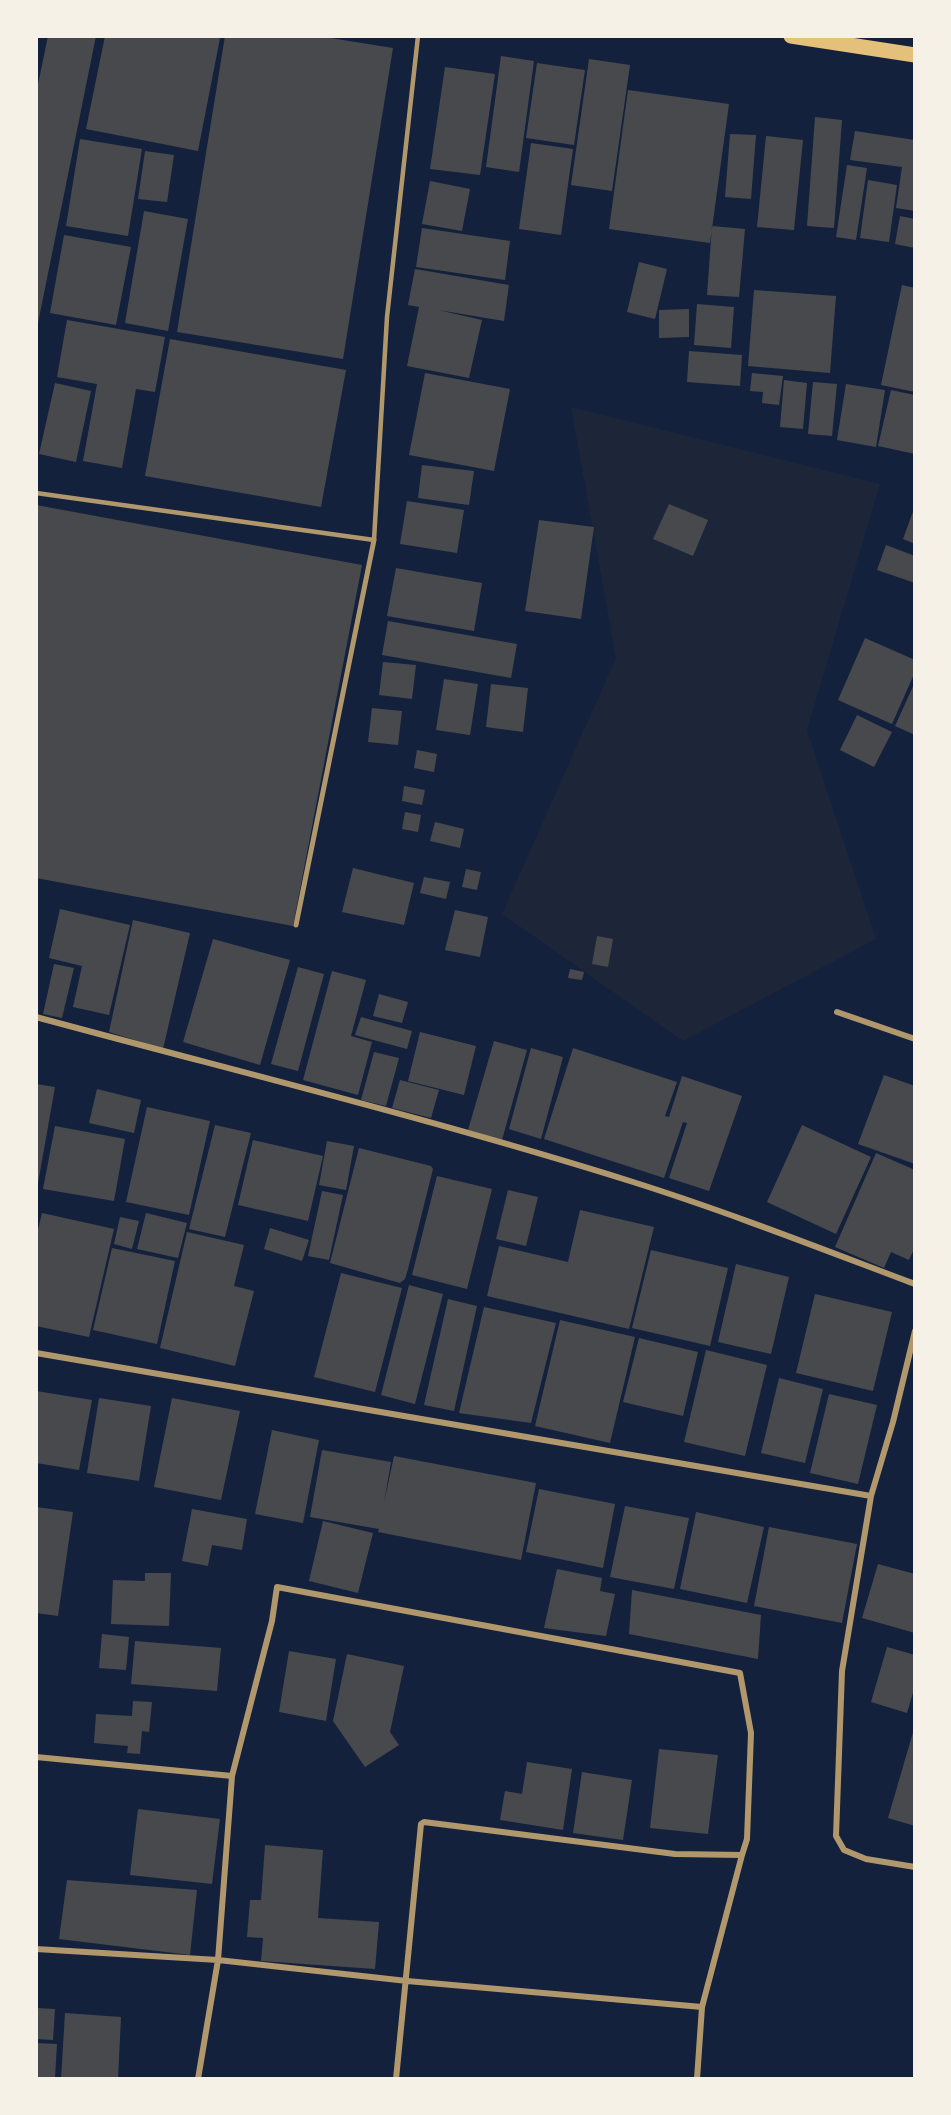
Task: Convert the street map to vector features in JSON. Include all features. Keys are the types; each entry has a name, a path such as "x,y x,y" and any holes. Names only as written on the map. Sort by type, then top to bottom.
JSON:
{"main road":[{"path":"791,36 915,55"}],"street":[{"path":"296,925 374,540"},
{"path":"837,1012 915,1039"},
{"path":"36,1017 459,1130 633,1182 781,1233 915,1284"},
{"path":"915,1330 893,1422 871,1496 842,1671 836,1836 844,1850 866,1859 915,1867"},
{"path":"36,1353 871,1496"},
{"path":"198,2079 218,1960 232,1776 272,1622 277,1587 740,1673 751,1734 747,1839 702,2007 696,2079"},
{"path":"36,1757 232,1776"},
{"path":"396,2079 419,1845 424,1822 675,1854 742,1855"},
{"path":"36,1949 218,1960 407,1981 702,2007"}],"lane":[{"path":"36,493 374,540 387,317 418,36"}],"shaded area":[{"path":"571,407 880,484 807,730 876,939 683,1041 502,914 616,658"}],"building":[{"path":"48,36 96,36 37,328 36,94"},
{"path":"105,36 210,36 220,38 198,151 86,129"},
{"path":"225,36 318,36 393,48 343,359 177,332"},
{"path":"501,56 534,61 519,172 486,167"},
{"path":"589,59 630,65 612,191 571,185"},
{"path":"537,63 585,70 574,145 526,138"},
{"path":"445,67 495,74 480,175 430,169"},
{"path":"628,90 729,104 710,243 609,229"},
{"path":"815,117 842,120 834,228 807,226"},
{"path":"855,131 915,140 915,211 896,208 902,167 850,160"},
{"path":"730,134 756,135 751,199 725,197"},
{"path":"766,136 803,140 794,230 757,227"},
{"path":"80,139 142,149 128,236 66,226"},
{"path":"531,143 573,149 561,235 519,229"},
{"path":"145,151 174,155 167,202 138,199"},
{"path":"847,165 867,168 856,240 836,237"},
{"path":"868,180 897,185 889,242 860,238"},
{"path":"430,181 470,189 462,231 422,224"},
{"path":"144,211 188,219 168,331 125,323"},
{"path":"900,216 915,219 915,248 895,244"},
{"path":"712,226 745,229 739,297 707,295"},
{"path":"422,228 510,241 505,280 416,267"},
{"path":"64,235 131,247 116,325 50,313"},
{"path":"639,262 667,269 655,319 627,312"},
{"path":"415,269 509,285 504,321 438,310 482,320 469,378 407,366 419,307 408,305"},
{"path":"902,285 915,288 915,392 881,385"},
{"path":"754,290 836,296 830,373 748,366"},
{"path":"697,304 734,307 731,348 694,345"},
{"path":"689,309 689,337 659,338 659,310"},
{"path":"67,320 165,337 155,392 136,389 122,468 83,461 97,384 57,377"},
{"path":"170,339 346,370 321,507 145,476"},
{"path":"689,351 742,355 740,386 687,382"},
{"path":"425,373 510,389 494,471 409,455"},
{"path":"752,373 783,376 779,405 762,403 763,392 750,391"},
{"path":"784,380 807,383 803,429 780,427"},
{"path":"813,382 837,384 832,436 808,434"},
{"path":"55,383 91,391 76,462 39,454"},
{"path":"846,384 885,390 876,447 837,440"},
{"path":"891,390 915,395 915,454 878,446"},
{"path":"422,465 474,471 469,505 418,498"},
{"path":"407,501 464,510 457,553 400,544"},
{"path":"669,504 708,520 693,556 653,539"},
{"path":"36,505 362,565 293,926 36,878"},
{"path":"915,506 915,544 903,539"},
{"path":"539,520 594,527 581,619 525,611"},
{"path":"886,545 915,556 915,583 877,570"},
{"path":"396,568 482,583 474,631 387,616"},
{"path":"388,621 517,644 511,678 382,655"},
{"path":"865,638 915,660 915,672 892,724 838,700"},
{"path":"383,662 416,665 412,699 379,695"},
{"path":"444,679 478,684 470,735 436,730"},
{"path":"915,682 915,735 895,726"},
{"path":"491,684 528,688 523,732 486,727"},
{"path":"372,708 402,711 398,745 368,742"},
{"path":"857,715 892,732 874,767 840,750"},
{"path":"417,750 437,754 434,772 414,768"},
{"path":"404,786 425,790 422,805 402,801"},
{"path":"405,812 421,815 418,832 402,829"},
{"path":"435,822 464,829 460,848 430,841"},
{"path":"353,868 414,883 404,925 342,912"},
{"path":"466,869 481,872 477,890 462,887"},
{"path":"424,877 450,882 446,899 420,893"},
{"path":"60,909 130,925 109,1015 73,1007 82,966 49,958"},
{"path":"455,910 488,917 480,957 445,950"},
{"path":"133,920 190,933 163,1049 109,1032"},
{"path":"597,936 613,939 608,967 592,964"},
{"path":"213,939 290,960 260,1065 183,1042"},
{"path":"54,964 74,968 62,1018 43,1014"},
{"path":"298,967 324,974 298,1071 271,1064"},
{"path":"570,969 584,972 582,980 568,978"},
{"path":"332,971 366,980 351,1036 372,1042 358,1095 303,1080"},
{"path":"379,994 408,1002 402,1023 373,1016"},
{"path":"361,1017 412,1031 407,1049 355,1035"},
{"path":"420,1032 476,1046 464,1095 408,1081"},
{"path":"494,1041 527,1050 502,1140 468,1130"},
{"path":"531,1048 563,1057 541,1139 509,1129"},
{"path":"573,1048 677,1082 665,1116 669,1117 682,1076 742,1096 709,1191 669,1178 687,1123 683,1122 664,1178 544,1139"},
{"path":"374,1052 399,1058 386,1106 361,1100"},
{"path":"884,1075 915,1086 915,1164 858,1144"},
{"path":"400,1080 439,1090 431,1118 392,1108"},
{"path":"36,1084 55,1087 37,1189 36,1189"},
{"path":"97,1089 141,1100 134,1133 89,1123"},
{"path":"147,1107 210,1121 189,1215 126,1202"},
{"path":"215,1125 251,1133 225,1237 189,1229"},
{"path":"802,1125 871,1157 836,1234 767,1202"},
{"path":"55,1126 125,1139 114,1201 43,1189"},
{"path":"253,1140 323,1156 308,1221 238,1205"},
{"path":"327,1141 354,1146 346,1190 319,1185"},
{"path":"359,1148 431,1166 433,1169 408,1269 405,1279 400,1283 330,1263"},
{"path":"876,1153 915,1170 915,1247 909,1260 891,1252 884,1268 835,1247"},
{"path":"437,1176 492,1189 467,1289 412,1275"},
{"path":"508,1190 538,1197 526,1246 496,1239"},
{"path":"322,1191 343,1195 329,1260 308,1256"},
{"path":"580,1210 654,1227 629,1329 487,1296 499,1246 568,1262"},
{"path":"42,1213 114,1229 89,1337 36,1326 36,1238"},
{"path":"146,1213 187,1223 178,1258 137,1249"},
{"path":"120,1217 139,1221 132,1249 114,1244"},
{"path":"270,1228 309,1240 302,1261 264,1249"},
{"path":"187,1232 244,1245 234,1286 254,1291 235,1366 160,1348"},
{"path":"112,1248 175,1261 157,1344 93,1330"},
{"path":"651,1250 728,1268 710,1346 632,1328"},
{"path":"736,1264 789,1277 771,1354 718,1342"},
{"path":"341,1273 402,1288 375,1392 314,1377"},
{"path":"409,1285 443,1294 415,1404 381,1395"},
{"path":"815,1294 892,1312 873,1391 796,1373"},
{"path":"448,1299 477,1306 454,1411 424,1405"},
{"path":"484,1307 556,1323 531,1423 459,1413"},
{"path":"560,1320 635,1337 610,1443 535,1426"},
{"path":"639,1338 698,1352 683,1416 623,1402"},
{"path":"706,1350 767,1365 745,1456 684,1442"},
{"path":"779,1378 823,1389 805,1463 761,1453"},
{"path":"36,1391 92,1400 79,1470 36,1463"},
{"path":"829,1394 877,1405 858,1484 810,1473"},
{"path":"99,1398 151,1406 139,1481 87,1473"},
{"path":"172,1398 240,1411 221,1500 154,1487"},
{"path":"272,1430 319,1440 303,1523 255,1514"},
{"path":"322,1450 391,1462 384,1503 394,1456 536,1483 521,1560 378,1532 379,1529 310,1517"},
{"path":"539,1489 615,1504 603,1568 526,1552"},
{"path":"625,1506 689,1518 674,1589 610,1577"},
{"path":"36,1507 73,1512 58,1616 36,1613"},
{"path":"192,1509 247,1519 242,1550 212,1545 208,1566 182,1561"},
{"path":"696,1512 764,1527 747,1603 680,1589"},
{"path":"323,1521 373,1533 358,1593 309,1581"},
{"path":"769,1527 857,1544 842,1623 754,1606"},
{"path":"878,1564 915,1574 915,1633 862,1618"},
{"path":"557,1569 602,1578 600,1591 615,1594 606,1636 544,1628"},
{"path":"145,1573 171,1573 169,1626 111,1624 113,1580 145,1581"},
{"path":"632,1590 761,1615 758,1659 629,1634"},
{"path":"102,1634 129,1637 126,1670 99,1668"},
{"path":"135,1641 221,1648 217,1691 131,1684"},
{"path":"887,1647 915,1655 915,1686 907,1713 871,1702"},
{"path":"289,1651 336,1659 326,1721 279,1712"},
{"path":"347,1654 404,1666 390,1732 399,1745 365,1767 333,1721"},
{"path":"133,1701 152,1702 149,1732 142,1731 140,1754 127,1753 128,1746 94,1743 96,1714 132,1716"},
{"path":"915,1729 915,1826 888,1818"},
{"path":"659,1749 718,1755 708,1834 650,1828"},
{"path":"527,1762 572,1769 563,1830 500,1820 505,1791 522,1794"},
{"path":"582,1772 632,1780 623,1840 573,1833"},
{"path":"138,1809 220,1819 212,1884 130,1875"},
{"path":"265,1845 323,1850 318,1918 379,1922 375,1969 261,1961 263,1938 247,1937 250,1900 261,1900"},
{"path":"67,1880 197,1890 190,1955 59,1939"},
{"path":"36,2008 55,2009 53,2040 36,2039"},
{"path":"65,2013 121,2017 118,2079 61,2079"},
{"path":"36,2043 57,2044 55,2078 36,2077"}]}
